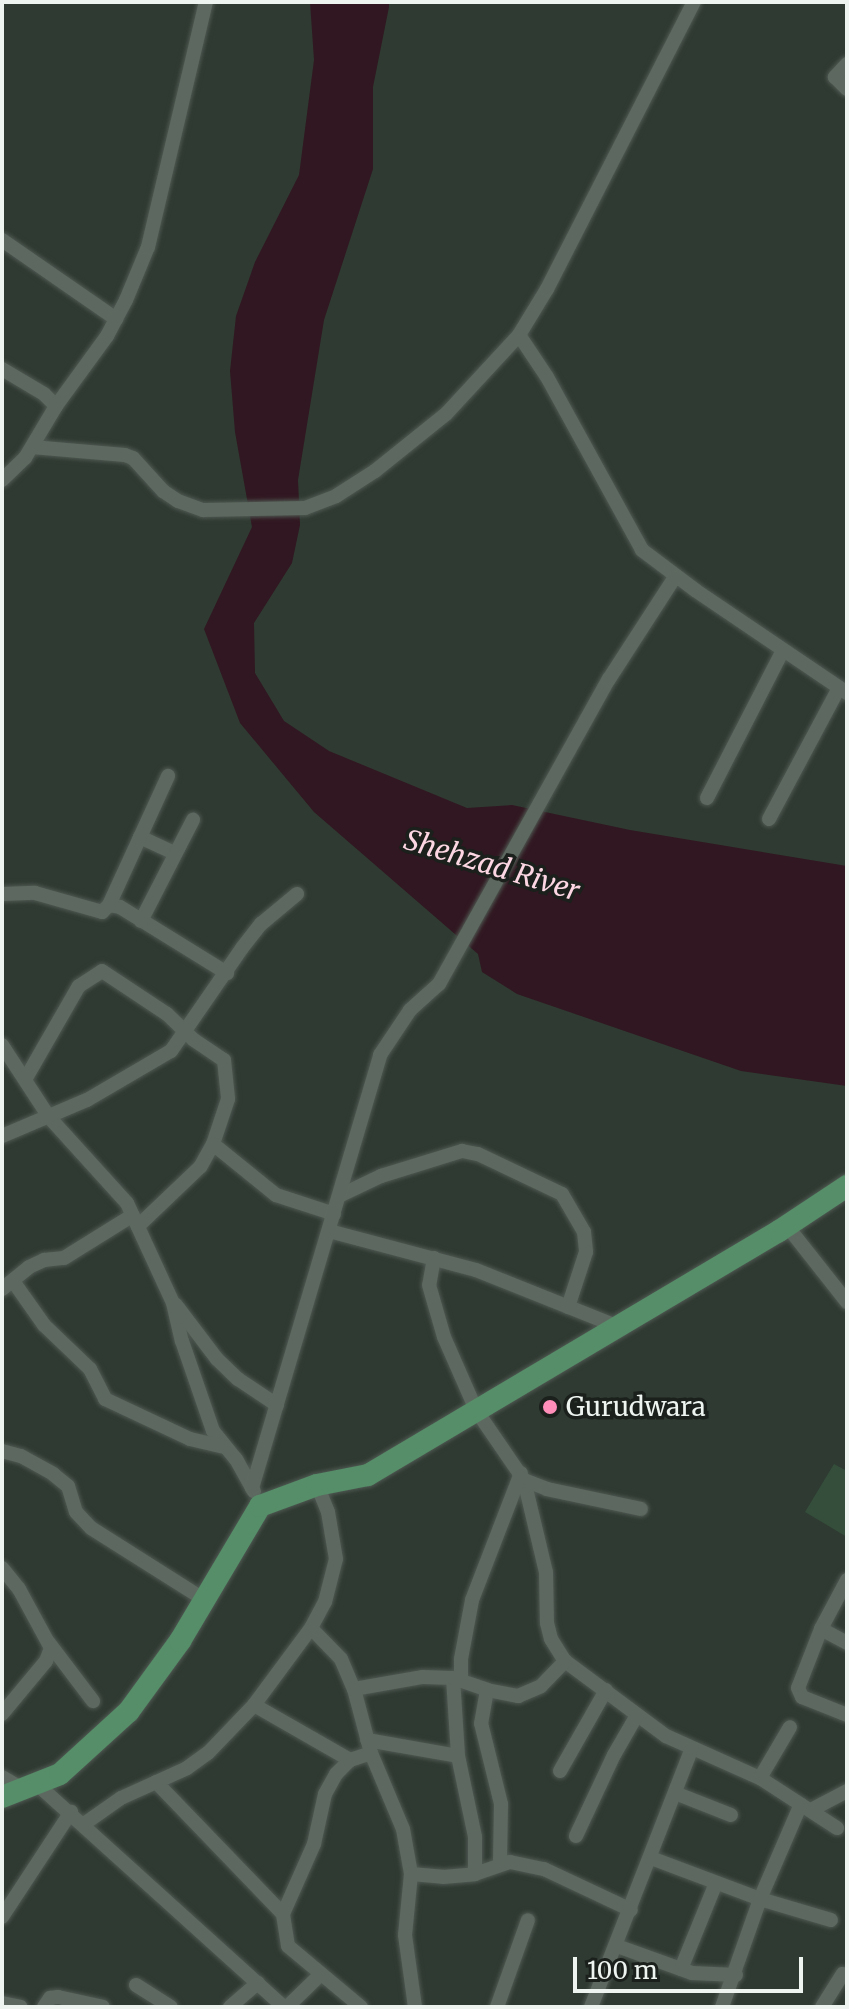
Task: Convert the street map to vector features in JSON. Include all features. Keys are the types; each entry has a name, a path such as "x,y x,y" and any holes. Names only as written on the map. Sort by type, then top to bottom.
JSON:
{"main road":[{"path":"21,1790 79,1760 129,1711 205,1600 256,1497 368,1475 787,1226 847,1186"}],"street":[{"path":"2,480 32,447 56,406 116,319 148,247 206,2"},
{"path":"32,447 125,455 178,501 203,510 305,508 336,496 375,471 446,414 519,335 547,289 694,2"},
{"path":"847,64 835,77 847,89"},
{"path":"2,240 116,319"},
{"path":"519,335 584,442 642,550 675,577 843,690 769,819"},
{"path":"2,369 44,394 56,406"},
{"path":"256,1497 277,1405 380,1055 410,1010 439,984 627,649 675,577"},
{"path":"707,798 783,650"},
{"path":"2,894 35,893 102,912 109,905 168,776"},
{"path":"141,921 193,820"},
{"path":"140,837 174,853"},
{"path":"2,1136 87,1100 163,1057 186,1031 261,924 297,894"},
{"path":"109,905 120,907 227,973"},
{"path":"26,1078 43,1055 66,1004 79,986 102,971 126,985 224,1060 228,1099 213,1144 200,1167 136,1220 64,1258 44,1260 7,1285 90,1369 105,1399 190,1439 224,1447"},
{"path":"2,1045 49,1117 127,1203 173,1303 198,1393 213,1431 236,1459 256,1497"},
{"path":"213,1144 276,1195 334,1214"},
{"path":"339,1196 381,1176 462,1151 478,1154 562,1194 584,1232 586,1252 568,1307"},
{"path":"787,1226 847,1302"},
{"path":"329,1231 476,1270 616,1326"},
{"path":"434,1258 429,1285 431,1297 476,1410 522,1477 546,1572 547,1623 551,1639 565,1661 666,1736 760,1778 837,1828"},
{"path":"173,1303 186,1315 217,1359 238,1379 277,1405"},
{"path":"2,1451 21,1456 53,1474 68,1486 76,1512 91,1528 205,1600"},
{"path":"522,1477 641,1509"},
{"path":"475,1874 472,1862 475,1837 458,1756 457,1679 472,1600 522,1477"},
{"path":"84,1824 121,1798 187,1768 208,1753 254,1705 311,1628 325,1602 336,1559 328,1512 317,1485"},
{"path":"2,1568 19,1589 49,1643 93,1701"},
{"path":"847,1580 821,1629 798,1693 847,1715"},
{"path":"311,1628 341,1659 354,1689 369,1746 403,1829 411,1874 405,1935 415,2007"},
{"path":"821,1629 847,1643"},
{"path":"2,1714 46,1661 49,1643"},
{"path":"354,1689 423,1677 457,1679 487,1690 518,1696 529,1693 565,1661"},
{"path":"487,1690 481,1723 501,1804 500,1864"},
{"path":"560,1771 606,1690"},
{"path":"254,1705 350,1760"},
{"path":"576,1836 614,1755 637,1715"},
{"path":"760,1778 790,1727"},
{"path":"361,2007 288,1946 283,1914 314,1844 325,1794 336,1774 369,1746 458,1756"},
{"path":"591,2007 692,1748"},
{"path":"2,1777 21,1790 71,1812 285,2007 320,1975"},
{"path":"156,1782 283,1914"},
{"path":"722,2007 736,1975 760,1899 806,1807 847,1791"},
{"path":"675,1793 731,1815"},
{"path":"2,1917 71,1812"},
{"path":"651,1858 760,1899 831,1920"},
{"path":"411,1874 475,1874 510,1862 544,1869 631,1910"},
{"path":"681,1969 716,1883"},
{"path":"497,2007 528,1920"},
{"path":"617,1946 681,1969 736,1975"},
{"path":"822,2007 843,1974"},
{"path":"230,2007 258,1983"},
{"path":"136,1985 171,2007"},
{"path":"44,2007 50,1998 58,1997 103,2007"},
{"path":"2,2003 21,2007"}],"water":[{"name":"Shehzad River","path":"310,2 389,2 389,7 373,87 373,169 324,320 298,480 300,525 292,563 254,623 255,673 284,721 329,751 467,808 512,805 630,830 847,866 847,1086 741,1071 517,994 482,972 478,954 314,812 240,723 204,629 252,527 235,432 230,371 236,316 255,262 299,175 314,60"}],"building":[{"path":"834,1464 847,1471 847,1537 805,1512"}],"place":[{"name":"Gurudwara","path":"550,1407"}]}
